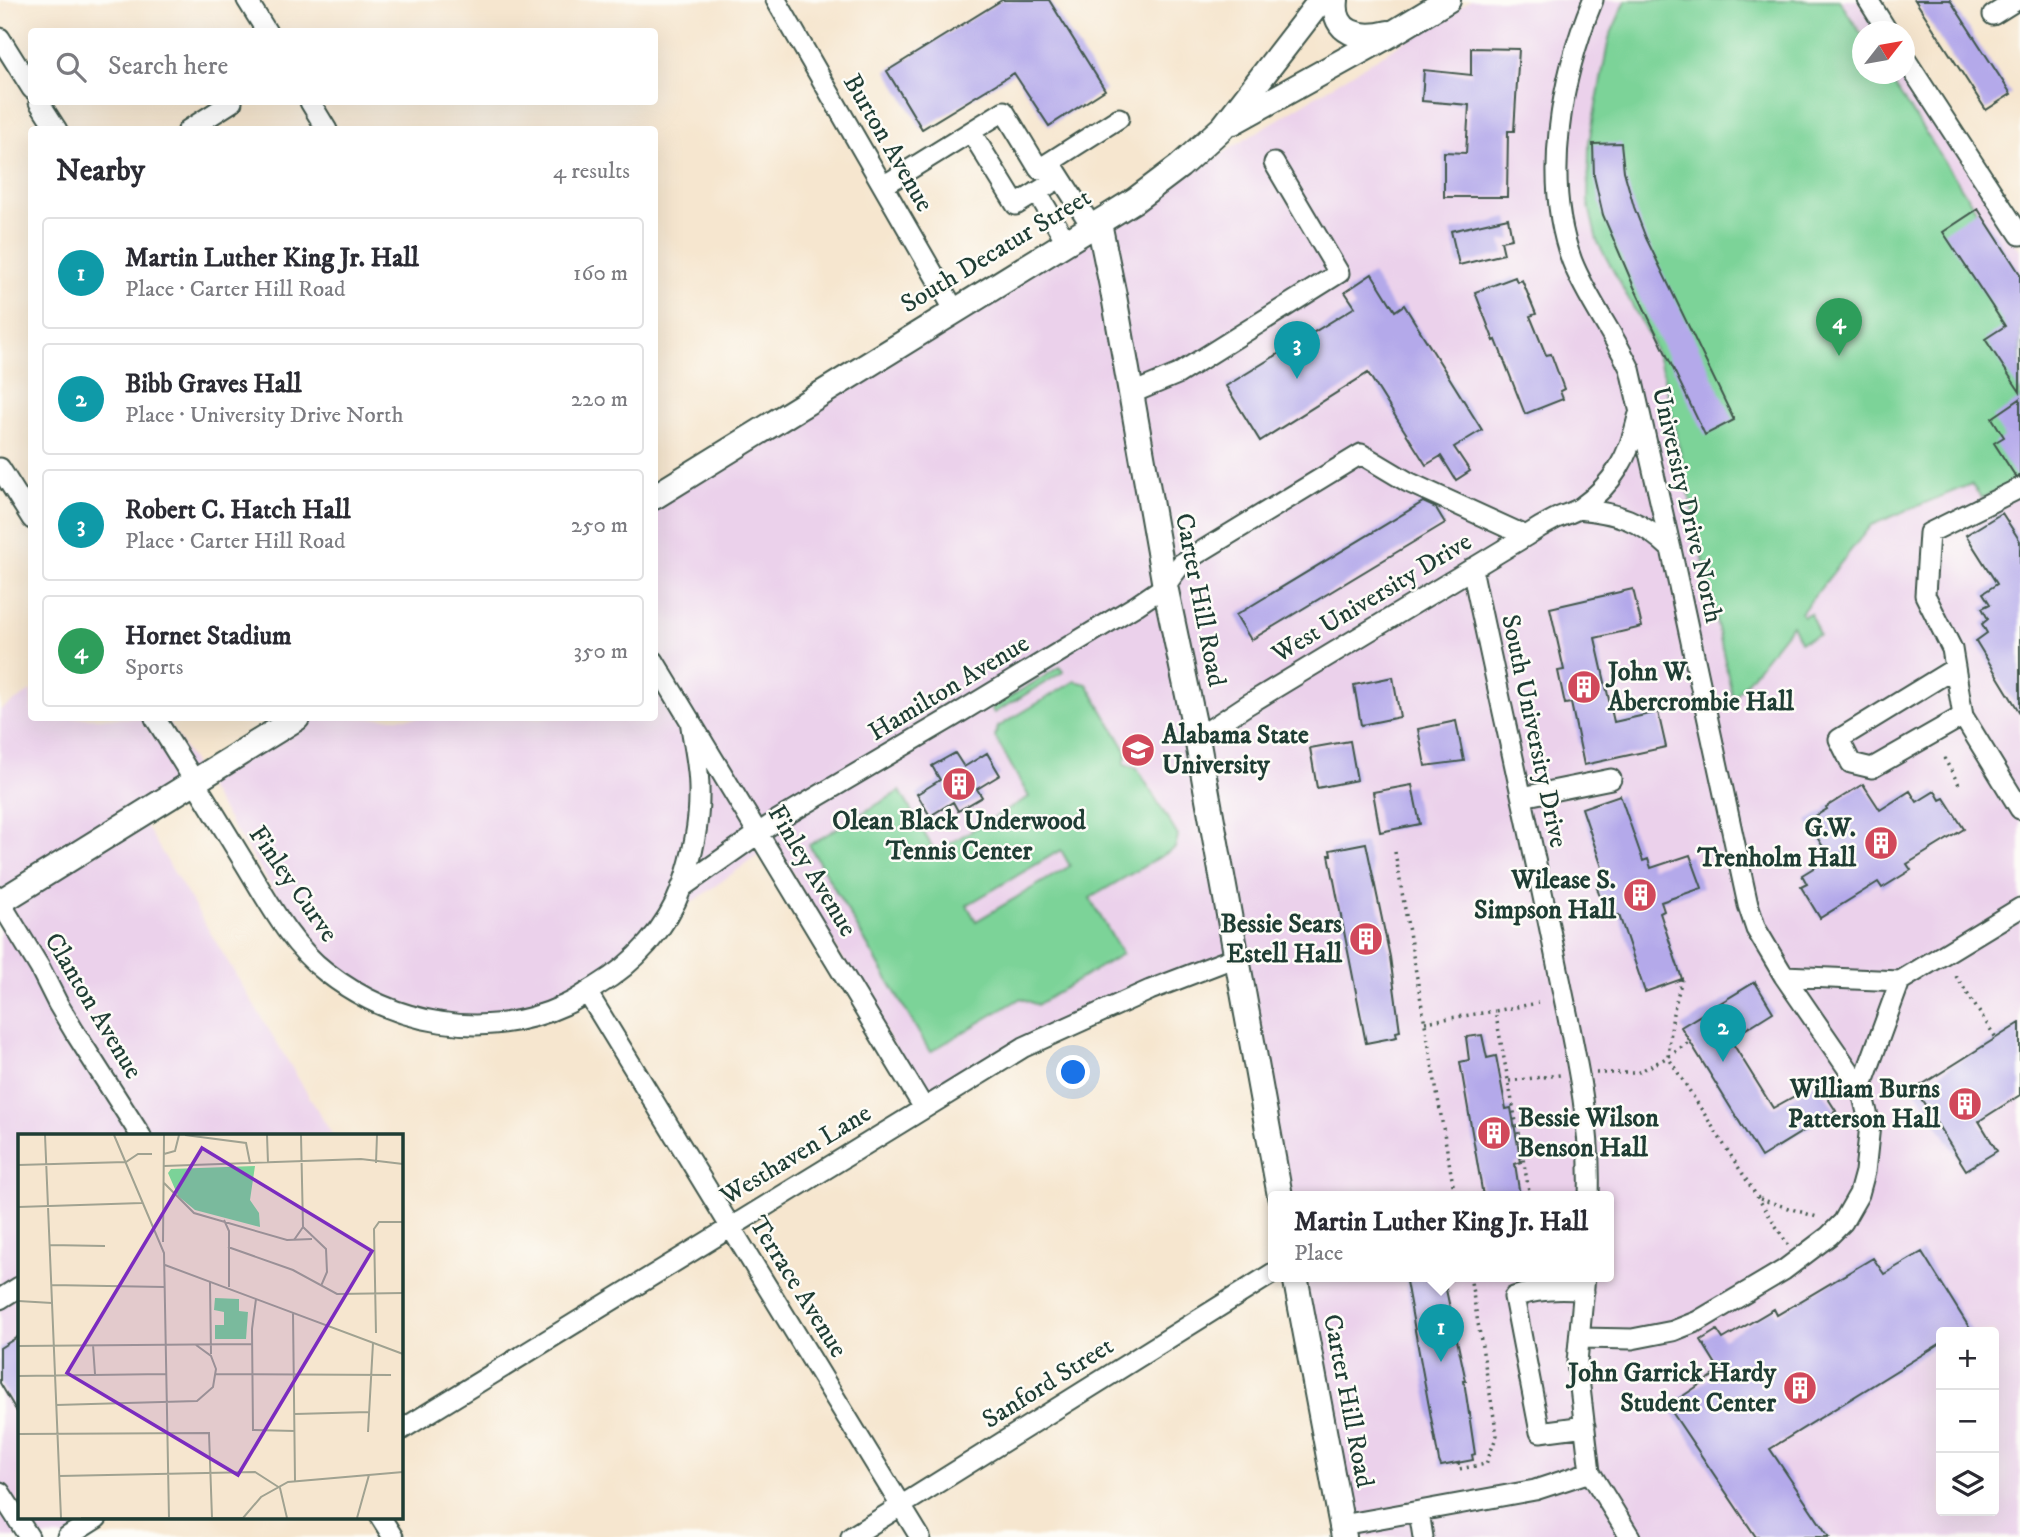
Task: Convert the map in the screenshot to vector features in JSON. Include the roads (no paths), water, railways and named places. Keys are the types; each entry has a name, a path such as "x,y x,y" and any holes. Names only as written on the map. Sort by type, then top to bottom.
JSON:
{"main road":[{"name":"South Decatur Street","path":"658,495 1135,200 1180,166 1223,127 1321,0"},
{"path":"1336,0 1335,14 1338,20 1356,34 1374,36 1396,31"},
{"path":"1223,127 1448,0"},
{"name":"Carter Hill Road","path":"1096,225 1114,296 1165,586 1197,738 1279,1191"},
{"path":"0,902 292,721"},
{"name":"Carter Hill Road","path":"1296,1282 1343,1531"}],"street":[{"path":"247,0 264,28"},
{"name":"Burton Avenue","path":"776,0 955,311"},
{"name":"University Drive North","path":"1593,0 1584,21 1562,109 1557,175 1559,207 1572,261 1630,369 1748,905 1756,929 1784,976 1861,1088"},
{"path":"1868,0 1881,21"},
{"path":"1993,15 2017,0"},
{"path":"0,38 28,83"},
{"path":"1915,72 2020,235"},
{"path":"42,105 55,126"},
{"path":"194,126 227,105"},
{"path":"312,105 325,126"},
{"path":"883,186 1004,111 1039,169 1055,170 1096,225"},
{"path":"971,132 1016,205 1037,192 1055,170 1119,118"},
{"path":"1130,394 1178,374 1339,273 1274,163"},
{"path":"1037,192 1067,243"},
{"name":"West University Drive","path":"1197,738 1472,568 1555,519 1578,509 1601,491 1616,473 1627,455 1639,412"},
{"name":"Hamilton Avenue","path":"681,888 780,819 1165,586 1182,563 1361,454 1408,482 1526,536"},
{"path":"0,468 28,513"},
{"path":"2020,488 1929,533 1925,595 1952,649 1963,716 2020,809"},
{"path":"1578,509 1602,512 1636,522 1655,534 1671,549"},
{"name":"South University Drive","path":"1472,568 1579,1074 1588,1145 1589,1191"},
{"name":"Finley Avenue","path":"658,668 924,1108"},
{"path":"1955,668 1839,739 1851,763 1872,768 1963,716"},
{"name":"Finley Curve","path":"157,721 272,908 296,943 326,972 369,1000 394,1011 453,1024 484,1025 509,1023 566,1005 615,975 640,953 666,918 681,888 698,824 699,786 690,720"},
{"path":"1522,797 1611,779"},
{"name":"Clanton Avenue","path":"0,902 74,1031 140,1134"},
{"path":"1784,976 1900,981 2020,908"},
{"name":"Westhaven Lane","path":"402,1429 1024,1046 1150,990 1236,957"},
{"path":"1580,1338 1632,1339 1672,1331 1698,1321 1784,1270 1829,1236 1851,1211 1866,1172 1870,1125 1861,1088 1900,981"},
{"name":"Terrace Avenue","path":"587,992 920,1537"},
{"name":"Sanford Street","path":"851,1537 1268,1276"},
{"path":"1585,1426 1540,1432 1514,1297 1529,1292 1585,1284 1577,1362 1578,1385 1585,1426 1590,1472 1630,1537"},
{"path":"0,1299 18,1288"},
{"path":"1343,1531 1419,1512 1535,1490 1590,1472"},
{"path":"0,1492 18,1520"},
{"path":"1419,1512 1423,1537"},
{"path":"18,1520 29,1537"},
{"path":"67,1537 94,1520"},
{"path":"382,1520 393,1537"}],"place":[{"name":"Hornet Stadium","path":"1839,356"},
{"name":"Robert C. Hatch Hall","path":"1297,379"},
{"name":"John W. Abercrombie Hall","path":"1584,687"},
{"name":"Alabama State University","path":"1138,750"},
{"name":"Olean Black Underwood Tennis Center","path":"959,784"},
{"name":"G.W. Trenholm Hall","path":"1881,843"},
{"name":"Wilease S. Simpson Hall","path":"1640,895"},
{"name":"Bessie Sears Estell Hall","path":"1366,939"},
{"name":"Bibb Graves Hall","path":"1723,1062"},
{"name":"William Burns Patterson Hall","path":"1965,1104"},
{"name":"Bessie Wilson Benson Hall","path":"1494,1133"},
{"name":"Martin Luther King Jr. Hall","path":"1441,1362"},
{"name":"John Garrick Hardy Student Center","path":"1800,1388"}]}
